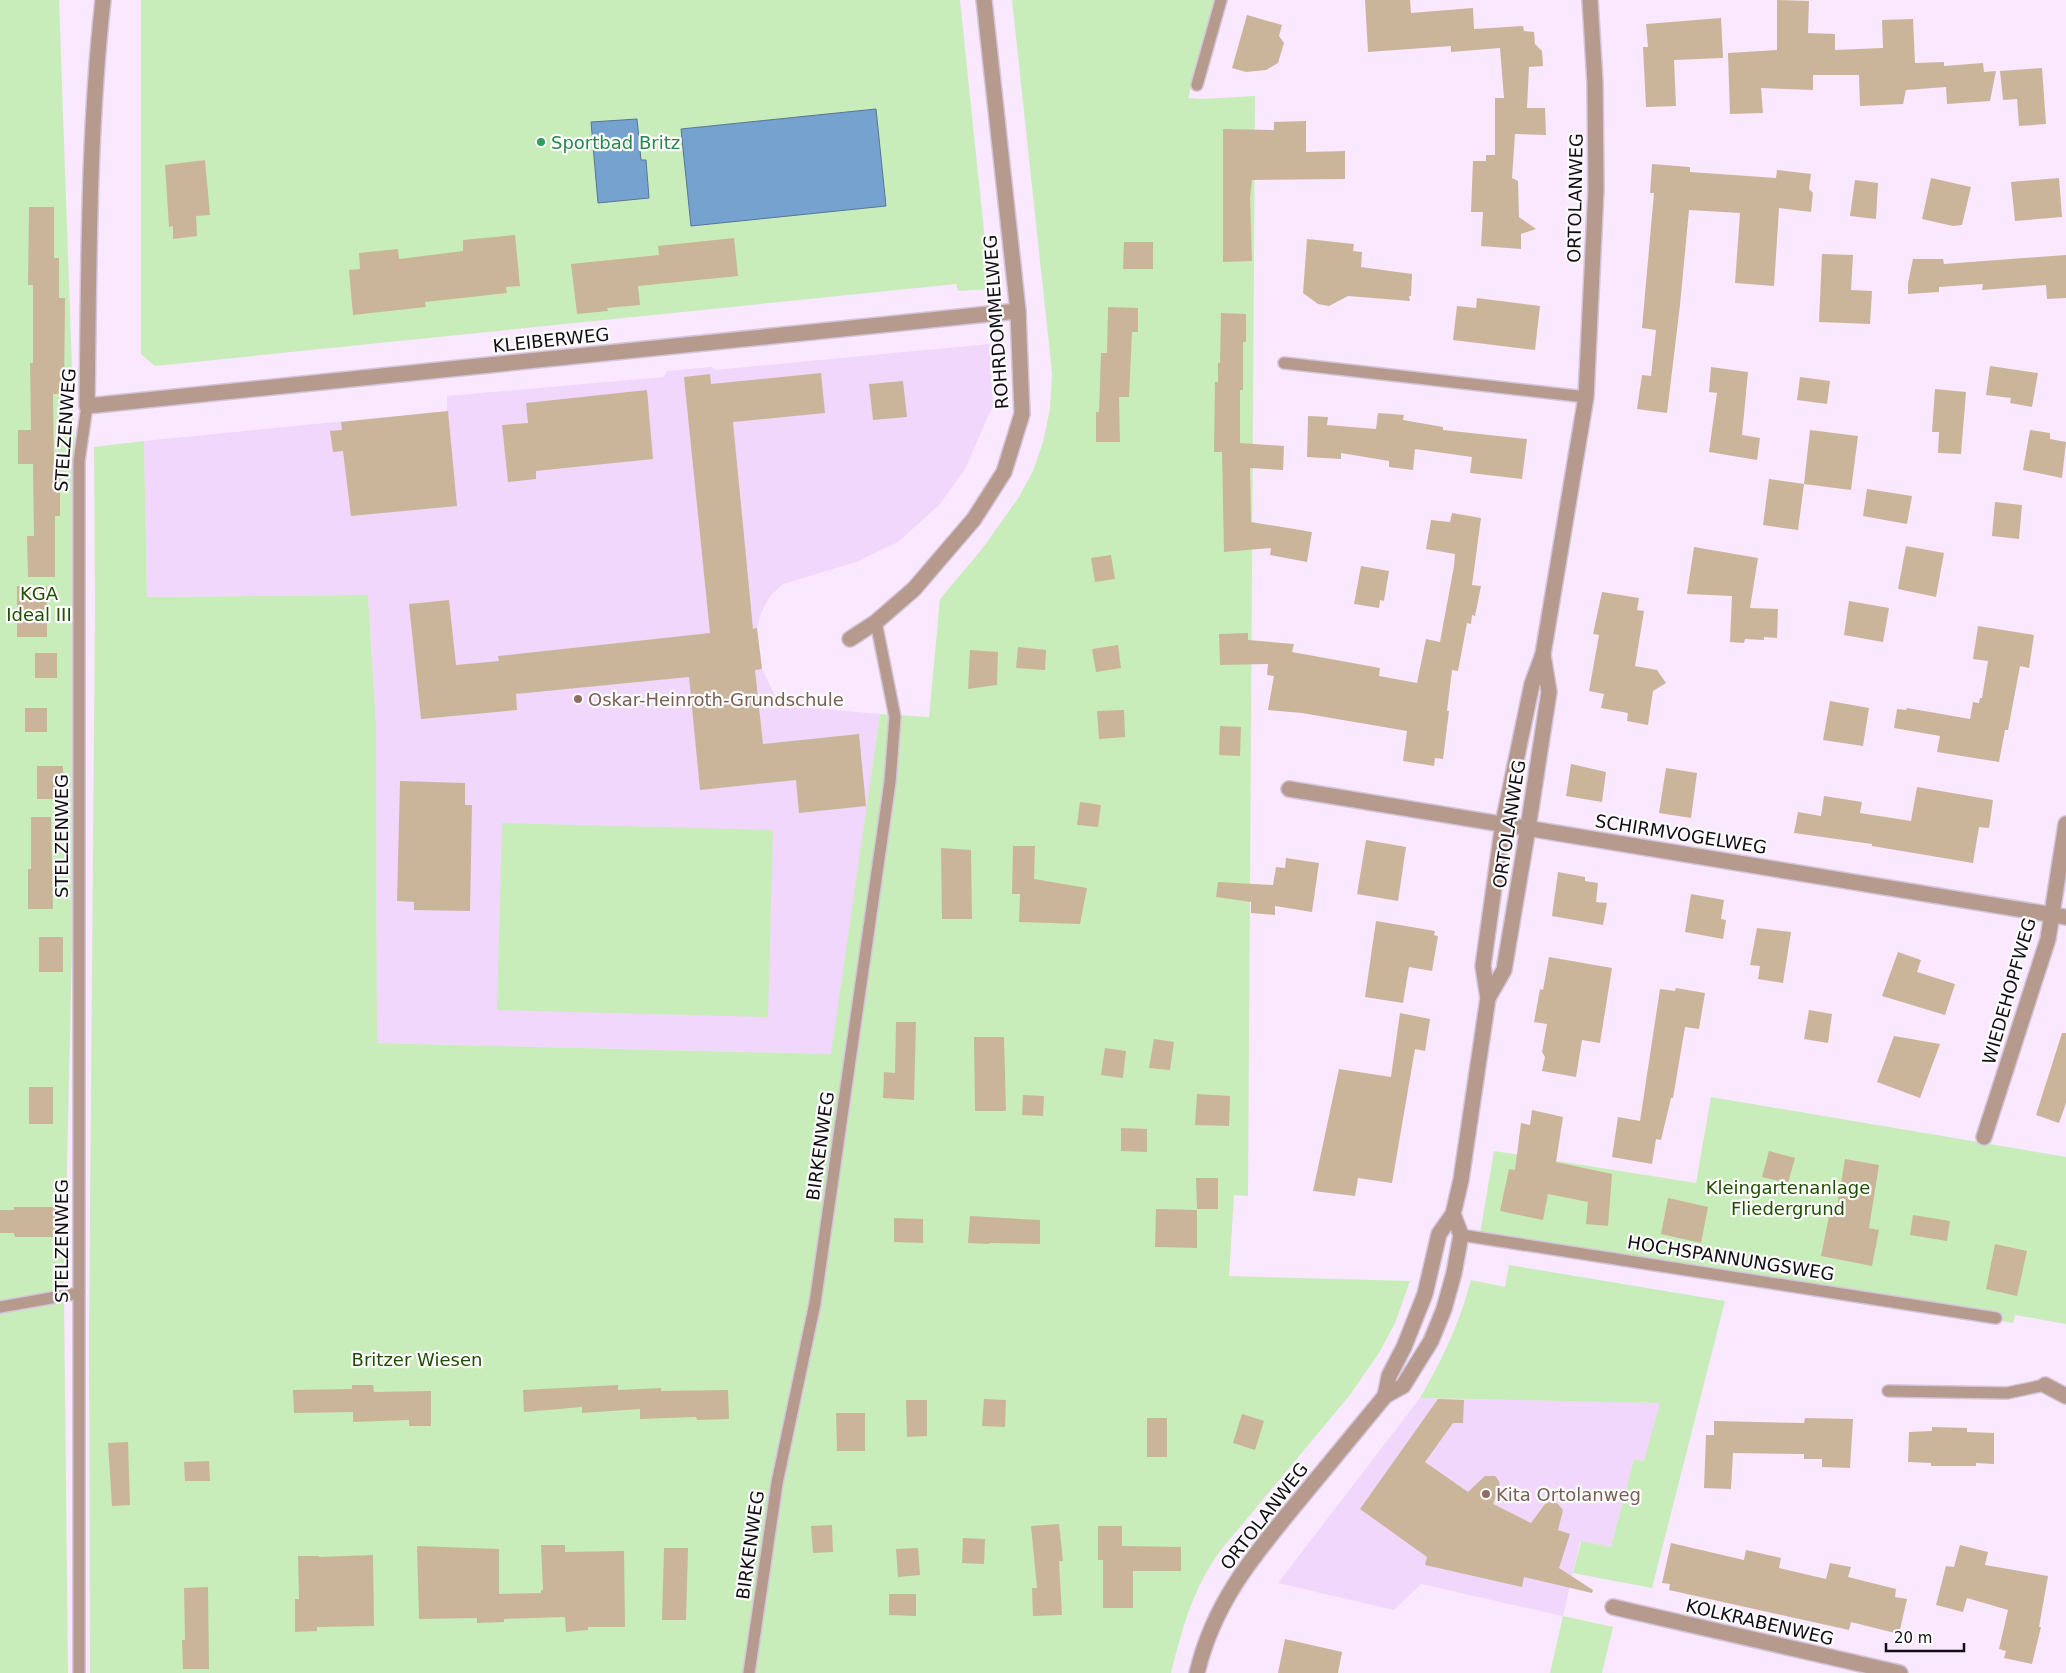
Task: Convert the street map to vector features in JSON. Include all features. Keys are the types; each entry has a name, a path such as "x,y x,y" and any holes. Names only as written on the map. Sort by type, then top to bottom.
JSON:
{"street":[{"name":"STELZENWEG","path":"87,406 92,137 97,51 103,0"},
{"name":"ROHRDOMMELWEG","path":"850,638 876,622 914,589 974,519 1004,472 1022,414 1018,311 984,0"},
{"name":"ORTOLANWEG","path":"1385,1396 1389,1376 1404,1347 1425,1294 1440,1234 1453,1214 1461,1180 1488,998 1483,966 1503,823 1532,684 1543,654 1586,397 1596,189 1595,83 1590,0"},
{"name":"KLEIBERWEG","path":"87,406 1018,311"},
{"name":"ORTOLANWEG","path":"1488,998 1504,970 1528,828 1549,692 1543,654"},
{"name":"SCHIRMVOGELWEG","path":"1289,790 1503,823 2059,916"},
{"name":"WIEDEHOPFWEG","path":"1984,1137 2048,939 2059,916 2066,824"},
{"path":"1453,1214 1461,1235"},
{"name":"ORTOLANWEG","path":"1197,1673 1215,1619 1236,1581 1258,1551 1385,1396 1403,1386 1431,1341 1444,1309 1454,1274 1461,1235"},
{"path":"2045,1385 2066,1396"},
{"name":"KOLKRABENWEG","path":"1613,1607 1900,1673"}],"lane":[{"path":"1197,85 1221,0"},
{"path":"1284,363 1586,397"},
{"name":"STELZENWEG","path":"79,1673 79,468 87,406"},
{"name":"BIRKENWEG","path":"749,1673 777,1482 815,1303 890,782 895,717 876,622"},
{"name":"HOCHSPANNUNGSWEG","path":"1461,1235 1996,1318"},
{"path":"0,1307 79,1293"},
{"path":"1888,1391 2007,1393 2045,1385"}],"shaded area":[{"name":"Oskar-Heinroth-Grundschule","path":"990,344 993,405 965,469 939,505 898,542 856,562 783,584 770,596 761,613 757,628 762,669 774,694 788,703 801,707 880,714 832,1054 377,1043 376,724 368,595 147,597 144,441 447,411 447,396 664,377 667,371 712,367 715,370"},
{"name":"Kita Ortolanweg","path":"1420,1398 1661,1403 1644,1461 1634,1459 1611,1547 1580,1541 1563,1616 1421,1584 1394,1610 1278,1583"}],"green space":[{"name":"KGA Ideal III","path":"0,0 59,0 80,596 64,1296 68,1673 0,1673"},
{"name":"Sportbad Britz","path":"141,0 960,0 990,289 958,291 956,284 155,366 141,354"},
{"name":"Britzer Wiesen","path":"1012,0 1214,0 1188,98 1255,96 1248,1196 1234,1195 1229,1276 1410,1281 1395,1323 1379,1353 1349,1396 1220,1551 1210,1566 1195,1595 1171,1673 90,1673 89,1336 95,607 94,447 144,441 147,597 368,595 376,724 377,1043 831,1054 880,714 929,717 940,599 982,549 1019,497 1033,471 1043,442 1050,409 1052,374"},
{"path":"502,823 773,830 768,1017 497,1010"},
{"name":"Kleingartenanlage Fliedergrund","path":"1711,1097 2066,1157 2066,1324 2015,1315 2013,1323 1480,1234 1494,1151 1696,1183"},
{"path":"1509,1265 1725,1301 1652,1588 1573,1573 1581,1541 1611,1547 1634,1459 1644,1461 1660,1403 1420,1398 1450,1341 1471,1280 1505,1287"},
{"path":"1563,1616 1613,1627 1602,1673 1550,1673"}],"water":[{"path":"876,109 886,206 691,226 681,129"},
{"path":"637,119 641,160 646,160 649,198 598,203 591,122"}],"building":[{"path":"1365,0 1410,0 1411,13 1473,8 1474,29 1523,26 1524,31 1534,32 1535,44 1542,51 1543,66 1529,67 1527,108 1545,108 1546,135 1515,134 1512,178 1518,181 1519,217 1536,229 1521,234 1521,249 1481,246 1483,212 1471,212 1473,161 1486,161 1486,155 1495,155 1495,98 1504,98 1500,48 1451,52 1451,46 1368,52"},
{"path":"1777,0 1809,1 1808,33 1835,34 1835,50 1883,48 1882,20 1913,19 1915,63 1944,62 1944,66 1983,63 1984,72 1996,71 1990,101 1947,104 1946,87 1906,90 1903,104 1860,106 1859,75 1813,75 1813,90 1761,88 1763,113 1730,114 1728,53 1777,50"},
{"path":"1247,15 1282,25 1279,36 1284,43 1278,63 1266,70 1246,72 1232,68"},
{"path":"1721,18 1723,58 1674,60 1676,106 1646,107 1643,47 1648,47 1646,24"},
{"path":"2042,68 2046,124 2019,126 2017,99 2003,100 2000,71"},
{"path":"1306,121 1306,152 1345,151 1345,179 1252,180 1250,197 1252,261 1223,262 1223,129 1274,130 1274,122"},
{"path":"205,160 210,215 196,216 197,236 173,239 173,226 169,227 165,165"},
{"path":"1652,164 1690,167 1690,172 1776,178 1777,170 1811,174 1809,189 1813,193 1811,212 1779,208 1774,286 1735,283 1740,213 1689,210 1667,413 1637,409 1642,375 1651,376 1656,330 1642,328 1654,193 1650,193"},
{"path":"1931,178 1971,187 1962,225 1953,226 1922,219"},
{"path":"2059,178 2062,217 2015,221 2011,182"},
{"path":"1855,180 1878,183 1876,219 1850,216"},
{"path":"29,207 54,207 54,258 59,258 59,298 65,298 64,394 53,394 54,470 60,470 60,516 55,516 55,577 28,577 27,536 34,536 33,464 18,464 18,430 31,430 30,363 33,363 33,285 28,285"},
{"path":"515,235 520,286 506,287 507,293 425,302 426,307 353,315 349,270 360,269 359,253 398,249 399,259 463,251 463,240"},
{"path":"734,238 738,276 638,286 640,305 607,308 608,311 577,314 571,264 659,255 658,246"},
{"path":"1307,239 1354,244 1353,251 1362,252 1361,267 1412,274 1410,301 1348,296 1329,306 1318,304 1303,293"},
{"path":"1124,242 1153,242 1153,269 1123,269"},
{"path":"1822,254 1853,255 1851,290 1872,291 1870,324 1819,322"},
{"path":"2066,255 2066,298 2047,299 2046,285 1982,290 1983,284 1939,287 1939,292 1908,294 1908,283 1913,259 1943,259 1944,264"},
{"path":"1477,298 1540,306 1535,350 1453,340 1457,306 1476,308"},
{"path":"1108,307 1138,308 1138,332 1132,332 1129,397 1119,397 1120,442 1096,442 1096,412 1099,412 1101,353 1107,353"},
{"path":"1221,313 1246,314 1246,342 1243,342 1243,390 1240,390 1240,443 1284,446 1283,470 1250,468 1251,522 1312,532 1307,562 1270,555 1271,548 1224,552 1222,452 1214,452 1215,382 1218,382 1218,363 1220,363"},
{"path":"1990,366 2038,373 2032,407 2010,403 2011,398 1986,395"},
{"path":"1711,367 1748,372 1742,435 1760,438 1757,460 1709,452 1717,393 1709,392"},
{"path":"821,373 825,413 733,422 753,629 757,628 762,669 755,670 763,744 859,734 866,806 799,813 796,780 700,790 689,677 516,694 517,710 421,719 409,604 449,600 456,665 499,661 498,656 710,633 684,377 710,374 711,384"},
{"path":"1800,377 1830,381 1827,404 1797,400"},
{"path":"903,381 907,417 873,420 869,384"},
{"path":"1935,389 1966,392 1961,454 1938,453 1939,432 1932,432"},
{"path":"647,390 653,459 536,471 536,479 508,482 502,425 528,423 526,403"},
{"path":"448,411 457,506 351,516 343,451 333,452 330,431 342,430 341,422"},
{"path":"1378,413 1404,415 1403,420 1443,427 1443,430 1527,439 1522,479 1470,473 1472,457 1415,449 1413,470 1389,467 1389,461 1341,453 1341,459 1307,457 1308,416 1328,417 1327,425 1376,429"},
{"path":"1810,430 1858,436 1851,490 1804,484"},
{"path":"2030,430 2050,433 2050,439 2066,442 2062,478 2023,470"},
{"path":"1769,479 1804,484 1798,530 1763,525"},
{"path":"1867,489 1912,496 1907,524 1863,516"},
{"path":"1995,502 2022,505 2019,539 1992,536"},
{"path":"1452,513 1481,518 1472,585 1481,586 1475,616 1472,615 1471,624 1467,623 1458,671 1452,670 1443,759 1435,758 1434,766 1403,761 1407,731 1302,713 1268,710 1274,676 1267,675 1268,664 1220,665 1219,634 1248,633 1248,640 1294,644 1292,652 1380,668 1379,676 1417,683 1426,639 1440,642 1454,566 1455,554 1426,549 1431,520 1450,522"},
{"path":"1906,546 1944,553 1936,597 1898,589"},
{"path":"1694,547 1758,558 1750,608 1778,609 1777,638 1764,637 1764,640 1745,639 1744,643 1730,642 1732,596 1687,594"},
{"path":"1111,555 1115,579 1095,582 1091,558"},
{"path":"1361,566 1389,571 1384,601 1380,600 1379,608 1354,604"},
{"path":"17,586 47,586 47,637 17,637"},
{"path":"1602,592 1639,598 1637,610 1644,611 1635,666 1657,670 1666,683 1653,691 1648,725 1627,721 1628,713 1601,708 1604,694 1589,691 1599,635 1593,634"},
{"path":"1849,601 1889,608 1883,642 1844,635"},
{"path":"1978,626 2034,635 2029,668 2020,666 2008,730 2005,730 1999,762 1937,752 1940,736 1894,728 1897,709 1906,710 1907,708 1970,719 1973,702 1979,703 1980,698 1982,698 1988,661 1973,659"},
{"path":"1118,645 1121,668 1096,672 1092,649"},
{"path":"1018,647 1046,650 1045,670 1016,668"},
{"path":"970,650 998,652 997,685 968,689"},
{"path":"35,653 57,653 57,678 35,678"},
{"path":"1830,701 1869,708 1863,746 1823,740"},
{"path":"25,708 47,708 47,732 25,732"},
{"path":"1124,710 1125,737 1099,739 1097,711"},
{"path":"1220,726 1241,727 1240,756 1219,755"},
{"path":"1571,764 1606,772 1602,802 1566,796"},
{"path":"37,766 63,766 63,799 37,799"},
{"path":"1666,768 1697,773 1691,818 1659,813"},
{"path":"400,781 465,783 465,805 472,805 470,911 414,910 414,902 397,901"},
{"path":"1917,787 1993,800 1989,828 1979,827 1973,863 1872,846 1872,844 1794,833 1798,812 1821,816 1824,796 1862,802 1860,813 1911,821"},
{"path":"1080,802 1101,805 1098,827 1077,825"},
{"path":"31,817 51,817 53,909 28,909 28,869 31,869"},
{"path":"1366,840 1406,847 1398,901 1357,894"},
{"path":"1013,846 1035,846 1034,879 1087,888 1080,924 1019,922 1020,894 1012,894"},
{"path":"941,848 971,850 972,919 942,919"},
{"path":"1286,858 1319,863 1312,912 1275,906 1275,915 1251,913 1251,902 1216,897 1218,882 1273,885 1276,867 1285,868"},
{"path":"1558,872 1585,877 1585,881 1598,883 1596,902 1607,903 1603,925 1552,916"},
{"path":"1691,894 1724,900 1721,919 1726,920 1723,939 1685,932"},
{"path":"1376,921 1435,931 1434,935 1438,936 1432,971 1409,967 1403,1003 1365,997"},
{"path":"1757,928 1791,932 1783,983 1758,979 1760,966 1750,965"},
{"path":"39,937 63,937 63,972 39,972"},
{"path":"1898,952 1921,960 1917,972 1955,984 1945,1015 1882,996"},
{"path":"1549,957 1612,968 1600,1043 1582,1040 1576,1077 1542,1071 1545,1057 1542,1052 1547,1024 1534,1022 1540,989 1543,990"},
{"path":"1676,988 1705,993 1699,1029 1685,1027 1673,1098 1671,1098 1661,1140 1656,1139 1652,1164 1612,1157 1618,1117 1640,1121 1660,989 1675,991"},
{"path":"1809,1010 1832,1014 1828,1043 1804,1039"},
{"path":"1400,1013 1430,1019 1425,1051 1415,1049 1392,1183 1358,1178 1355,1196 1313,1191 1339,1069 1391,1077"},
{"path":"896,1022 916,1022 914,1100 883,1098 884,1072 895,1073"},
{"path":"2062,1033 2066,1033 2066,1103 2059,1123 2036,1115"},
{"path":"1894,1036 1940,1044 1920,1098 1877,1082"},
{"path":"974,1037 1004,1037 1006,1111 975,1111"},
{"path":"1154,1039 1174,1042 1170,1070 1149,1068"},
{"path":"1105,1048 1126,1051 1123,1078 1101,1075"},
{"path":"29,1087 53,1087 53,1124 29,1124"},
{"path":"1197,1094 1230,1096 1229,1126 1195,1125"},
{"path":"1023,1095 1044,1096 1043,1116 1022,1115"},
{"path":"1532,1110 1563,1117 1556,1162 1612,1174 1608,1226 1586,1224 1588,1202 1548,1194 1543,1220 1500,1211 1509,1169 1515,1170 1521,1123 1530,1125"},
{"path":"1121,1128 1147,1129 1147,1152 1121,1151"},
{"path":"1769,1151 1795,1158 1788,1183 1762,1177"},
{"path":"1845,1159 1879,1165 1869,1228 1879,1230 1872,1266 1821,1256 1831,1206 1837,1207"},
{"path":"1196,1178 1218,1178 1218,1209 1197,1209"},
{"path":"1668,1198 1708,1207 1701,1243 1661,1234"},
{"path":"14,1207 60,1207 60,1237 15,1237 14,1233 0,1233 0,1210 14,1210"},
{"path":"1156,1209 1197,1210 1197,1248 1155,1247"},
{"path":"1913,1215 1950,1221 1947,1241 1910,1235"},
{"path":"970,1216 1040,1220 1040,1244 968,1243"},
{"path":"894,1218 923,1219 923,1243 894,1242"},
{"path":"1995,1244 2027,1251 2017,1296 1986,1289"},
{"path":"352,1385 373,1385 374,1392 431,1391 431,1426 409,1426 409,1420 353,1422 353,1412 294,1413 293,1390 352,1389"},
{"path":"618,1385 618,1390 661,1388 661,1391 728,1390 729,1419 697,1420 696,1417 640,1419 640,1409 582,1413 582,1407 524,1412 523,1390"},
{"path":"984,1399 1006,1400 1005,1427 982,1426"},
{"path":"1438,1399 1464,1400 1463,1423 1453,1423 1425,1462 1468,1492 1485,1476 1495,1476 1499,1481 1500,1487 1493,1504 1531,1523 1545,1504 1552,1501 1558,1504 1563,1510 1558,1530 1570,1534 1559,1568 1593,1590 1592,1593 1524,1577 1522,1587 1425,1565 1427,1557 1360,1509"},
{"path":"906,1400 927,1400 927,1436 907,1437"},
{"path":"836,1413 865,1413 865,1451 837,1451"},
{"path":"1242,1414 1264,1421 1255,1450 1233,1443"},
{"path":"1147,1418 1167,1418 1167,1457 1147,1457"},
{"path":"1805,1418 1853,1419 1850,1468 1822,1467 1822,1459 1804,1459 1804,1454 1733,1453 1731,1489 1704,1488 1706,1435 1714,1435 1714,1421 1804,1423"},
{"path":"1932,1427 1967,1428 1967,1432 1994,1433 1994,1464 1976,1463 1976,1466 1931,1466 1931,1463 1908,1462 1909,1432 1932,1431"},
{"path":"128,1442 130,1505 112,1506 108,1443"},
{"path":"209,1461 210,1481 185,1481 184,1462"},
{"path":"1059,1524 1063,1561 1059,1561 1062,1615 1033,1616 1032,1588 1037,1588 1031,1526"},
{"path":"832,1525 833,1552 813,1553 811,1526"},
{"path":"1098,1526 1122,1526 1122,1546 1181,1547 1181,1571 1133,1571 1133,1608 1103,1608 1103,1560 1098,1560"},
{"path":"963,1538 985,1539 984,1564 962,1563"},
{"path":"1671,1543 1744,1560 1746,1550 1781,1558 1779,1568 1826,1579 1830,1563 1851,1567 1848,1577 1896,1589 1895,1597 1907,1599 1899,1634 1851,1622 1849,1630 1669,1590 1670,1584 1662,1583"},
{"path":"541,1545 565,1545 565,1552 624,1551 625,1627 588,1627 588,1630 566,1632 565,1617 504,1619 504,1622 477,1623 477,1618 419,1619 417,1546 499,1549 499,1594 541,1593 541,1590 543,1590"},
{"path":"1960,1545 1988,1552 1985,1565 2048,1576 2039,1627 2041,1627 2032,1664 2004,1658 2006,1651 1999,1649 2008,1610 1967,1598 1963,1612 1936,1605 1946,1566 1954,1567"},
{"path":"664,1548 688,1548 686,1620 662,1620"},
{"path":"918,1548 920,1575 898,1577 896,1549"},
{"path":"373,1555 374,1626 317,1627 317,1631 295,1632 295,1599 299,1599 298,1556"},
{"path":"208,1587 209,1669 183,1669 182,1640 185,1640 184,1588"},
{"path":"889,1594 916,1594 916,1616 889,1615"},
{"path":"1285,1639 1342,1652 1338,1673 1278,1673"}],"place":[{"name":"Sportbad Britz","path":"541,142"},
{"name":"Oskar-Heinroth-Grundschule","path":"578,699"},
{"name":"Kita Ortolanweg","path":"1486,1494"}]}
